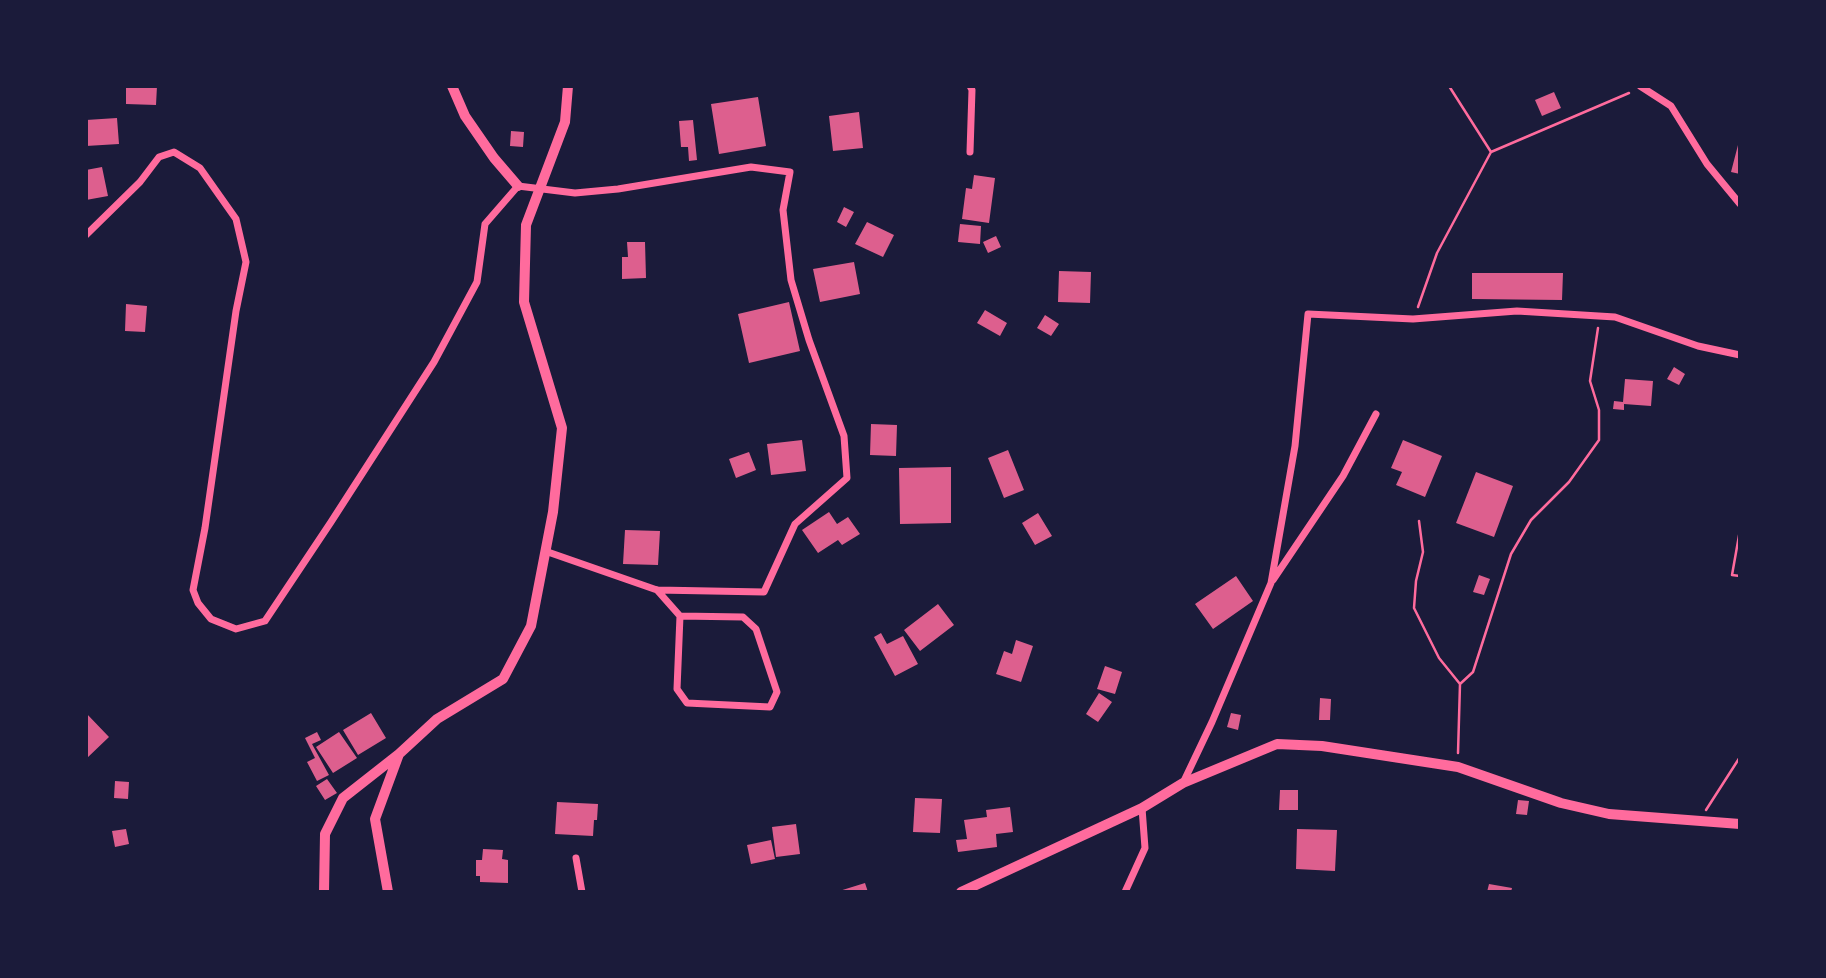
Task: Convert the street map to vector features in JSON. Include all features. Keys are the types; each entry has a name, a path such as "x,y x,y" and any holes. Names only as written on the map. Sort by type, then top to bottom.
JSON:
{"street":[{"path":"452,86 465,116 494,158 518,186 575,193 618,189 751,167 790,172 783,210 791,280 809,340 845,436 847,478 795,524 764,592 657,590 545,551"},
{"path":"324,892 325,834 343,798 399,754 437,719 503,679 531,626 553,512 562,428 524,302 526,225 565,122 568,86"},
{"path":"970,86 970,152"},
{"path":"1641,86 1671,106 1707,164 1740,204"},
{"path":"86,235 140,182 159,157 174,152 200,168 236,219 246,262 193,590 198,603 211,619 236,629 265,621 434,362 477,282 485,224 518,186"},
{"path":"1271,583 1295,446 1308,314 1413,319 1517,311 1615,317 1698,346 1740,355"},
{"path":"1183,783 1271,583 1343,476 1376,414"},
{"path":"657,590 680,616 677,689 687,703 770,707 777,692 756,629 743,617 680,616"},
{"path":"961,892 1142,808 1183,783 1277,744 1322,746 1458,767 1561,803 1609,814 1740,824"},
{"path":"388,892 375,820 399,754"},
{"path":"1125,892 1145,848 1142,808"},
{"path":"576,858 582,892"}],"path":[{"path":"1449,86 1491,152"},
{"path":"1413,319 1437,253 1491,152 1641,86"},
{"path":"1460,684 1472,672 1511,554 1531,520 1569,482 1599,440 1599,410 1590,381 1600,317"},
{"path":"1419,521 1423,552 1416,581 1414,608 1439,658 1460,684 1458,767"},
{"path":"1740,530 1732,575 1740,576"},
{"path":"1699,821 1740,757"}],"building":[{"path":"126,86 157,86 156,105 126,104"},
{"path":"1554,92 1561,108 1542,116 1535,100"},
{"path":"758,97 766,146 719,154 711,104"},
{"path":"859,112 863,148 833,151 829,116"},
{"path":"117,118 119,144 86,146 86,120"},
{"path":"693,120 697,160 689,161 688,147 681,147 679,121"},
{"path":"511,131 524,132 523,147 510,146"},
{"path":"1738,145 1740,146 1740,174 1731,172"},
{"path":"102,167 108,196 86,200 86,170"},
{"path":"974,175 995,178 989,223 962,219 966,188 972,189"},
{"path":"844,207 854,212 846,227 837,222"},
{"path":"867,222 894,235 883,257 855,244"},
{"path":"960,224 981,226 980,244 958,242"},
{"path":"996,236 1001,247 988,253 983,242"},
{"path":"627,242 645,242 646,278 622,279 622,257 628,257"},
{"path":"854,262 860,294 820,302 813,269"},
{"path":"1059,271 1091,272 1090,303 1058,302"},
{"path":"1472,273 1563,273 1562,300 1472,299"},
{"path":"789,302 800,351 749,363 738,314"},
{"path":"126,304 147,306 145,332 125,331"},
{"path":"985,310 1007,323 1000,336 977,323"},
{"path":"1045,315 1059,324 1051,336 1037,328"},
{"path":"1674,367 1685,374 1679,385 1667,379"},
{"path":"1625,379 1653,381 1651,406 1624,404 1624,410 1613,409 1614,401 1623,402"},
{"path":"871,424 897,425 896,456 870,455"},
{"path":"802,440 806,471 771,475 767,444"},
{"path":"1403,440 1442,456 1425,497 1396,485 1402,472 1391,468"},
{"path":"1008,450 1024,490 1004,498 988,458"},
{"path":"749,452 756,470 736,478 729,459"},
{"path":"951,467 951,523 900,524 899,468"},
{"path":"1476,472 1513,486 1494,537 1456,523"},
{"path":"829,512 837,524 848,517 860,534 842,545 838,540 818,553 802,530"},
{"path":"1038,513 1052,536 1035,545 1022,523"},
{"path":"625,530 660,531 658,565 623,564"},
{"path":"1479,575 1490,579 1484,595 1473,592"},
{"path":"1236,576 1253,601 1213,629 1195,604"},
{"path":"938,604 954,625 920,651 904,630"},
{"path":"881,633 887,644 903,636 918,664 895,676 874,637"},
{"path":"1016,640 1033,646 1021,682 996,674 1004,651 1012,654"},
{"path":"1105,666 1122,672 1115,694 1097,689"},
{"path":"1099,693 1112,702 1098,722 1086,714"},
{"path":"1320,698 1331,699 1330,720 1319,720"},
{"path":"86,713 109,737 86,759"},
{"path":"371,713 386,738 358,755 343,730"},
{"path":"1231,713 1241,715 1238,730 1227,727"},
{"path":"317,732 321,740 312,744 329,775 317,781 307,762 315,758 305,738"},
{"path":"339,732 357,758 333,773 316,747"},
{"path":"327,779 337,793 325,800 316,786"},
{"path":"115,781 129,782 128,799 114,798"},
{"path":"1280,790 1298,790 1298,810 1279,810"},
{"path":"915,798 942,799 940,833 913,832"},
{"path":"1518,800 1529,801 1527,815 1516,814"},
{"path":"557,802 598,804 593,836 555,834"},
{"path":"1010,807 1013,832 996,834 997,847 958,852 956,840 967,839 964,820 987,817 986,810"},
{"path":"796,824 800,854 776,857 772,827"},
{"path":"126,829 129,844 115,847 112,831"},
{"path":"1297,829 1337,830 1335,871 1296,869"},
{"path":"771,840 775,859 751,864 747,845"},
{"path":"483,849 503,850 502,859 508,860 508,883 480,882 480,876 476,876 476,860 482,860"},
{"path":"865,883 868,892 836,892"},
{"path":"1489,884 1512,888 1511,892 1487,892"}]}
